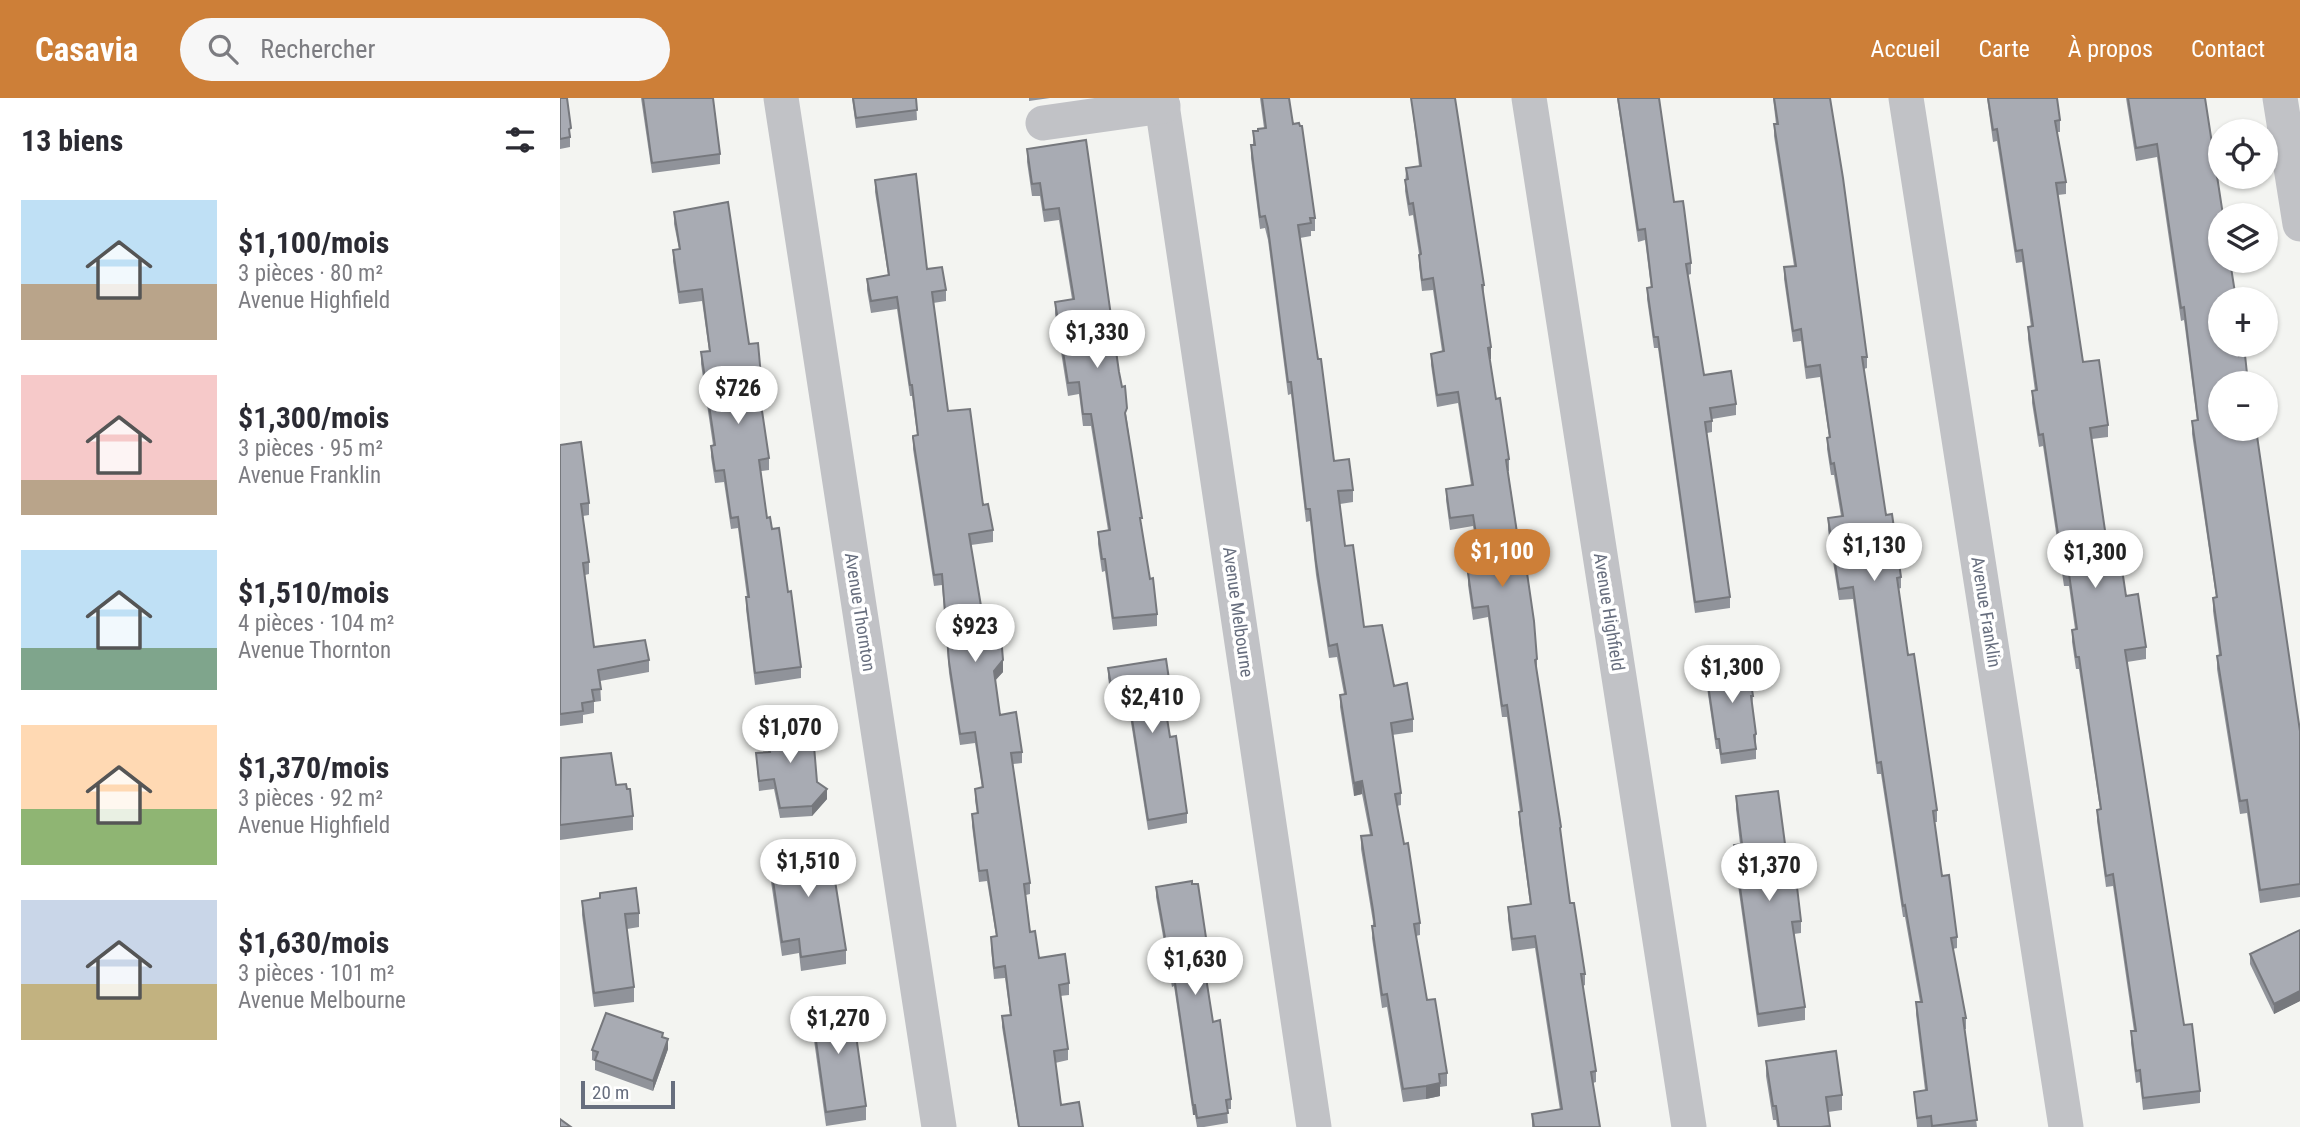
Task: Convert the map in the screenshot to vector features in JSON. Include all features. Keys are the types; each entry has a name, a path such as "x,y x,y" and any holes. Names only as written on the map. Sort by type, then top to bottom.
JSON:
{"street":[{"name":"Avenue Thornton","path":"781,98 939,1127"},
{"name":"Avenue Highfield","path":"1529,98 1689,1127"},
{"name":"Avenue Franklin","path":"1906,98 2066,1127"},
{"path":"2280,98 2300,224"},
{"path":"1043,123 1162,102"},
{"name":"Avenue Melbourne","path":"1162,102 1314,1127"}],"building":[{"path":"560,98 567,98 571,128 570,137 560,139"},
{"path":"643,98 713,98 720,154 652,163"},
{"path":"853,98 916,98 917,110 856,118"},
{"path":"1262,98 1289,98 1293,124 1299,123 1302,126 1315,218 1310,218 1311,223 1298,225 1318,359 1321,359 1334,461 1349,459 1353,490 1338,491 1345,546 1353,545 1364,627 1382,625 1394,686 1407,683 1413,719 1391,723 1401,793 1395,794 1404,844 1408,843 1420,923 1414,924 1427,1000 1435,999 1447,1073 1439,1074 1440,1083 1426,1086 1403,1089 1387,994 1382,995 1372,926 1375,926 1373,910 1361,836 1372,835 1362,781 1354,783 1340,695 1346,694 1337,644 1329,646 1310,509 1306,509 1291,382 1288,382 1268,228 1265,216 1260,217 1251,145 1255,145 1253,131 1266,128"},
{"path":"1411,98 1455,98 1484,285 1491,347 1488,348 1496,399 1500,398 1521,559 1525,559 1534,621 1535,660 1570,903 1574,903 1585,974 1581,974 1596,1071 1591,1072 1600,1127 1534,1127 1532,1114 1562,1109 1535,936 1512,939 1508,907 1531,904 1519,812 1522,811 1507,705 1502,706 1488,606 1473,608 1468,573 1482,571 1473,515 1450,518 1446,489 1473,485 1458,392 1437,395 1431,354 1444,351 1433,278 1422,280 1413,203 1409,204 1405,180 1408,179 1406,168 1421,166"},
{"path":"1618,98 1659,98 1674,202 1683,201 1691,263 1686,264 1704,375 1731,371 1736,404 1710,408 1712,421 1705,422 1730,597 1695,602 1658,337 1654,337 1647,288 1652,287 1645,229 1638,230"},
{"path":"1774,98 1830,98 1867,357 1862,357 1886,515 1892,514 1901,577 1897,578 1908,655 1914,654 1937,810 1933,811 1942,876 1949,875 1957,937 1951,938 1966,1018 1963,1018 1977,1120 1932,1126 1931,1116 1917,1118 1914,1092 1927,1090 1916,1002 1922,1002 1905,905 1903,906 1881,762 1877,763 1853,587 1839,589 1828,518 1843,516 1827,438 1830,437 1820,365 1806,367 1801,329 1793,331 1784,267 1796,266 1774,124 1778,124"},
{"path":"1988,98 2057,98 2060,120 2055,121 2066,182 2056,183 2083,362 2099,360 2108,425 2090,428 2107,544 2118,542 2126,596 2138,594 2146,647 2125,650 2184,1025 2192,1024 2200,1091 2143,1098 2140,1070 2136,1071 2131,1031 2136,1031 2113,874 2106,876 2097,810 2101,809 2079,657 2076,657 2072,630 2077,629 2069,574 2064,574 2043,434 2039,435 2032,391 2037,390 2028,327 2033,326 2022,250 2016,251 1997,129 1993,130"},
{"path":"2128,98 2205,98 2208,119 2208,189 2219,189 2221,203 2208,203 2208,273 2232,273 2234,287 2208,287 2208,357 2245,357 2247,371 2208,371 2208,441 2258,441 2300,731 2300,884 2260,890 2247,800 2240,801 2217,656 2221,655 2213,598 2217,597 2192,421 2198,420 2184,307 2181,308 2157,144 2136,148"},
{"path":"1086,140 1119,372 1122,387 1125,386 1125,413 1140,518 1150,579 1153,578 1157,614 1113,618 1105,559 1102,559 1098,532 1110,530 1091,414 1083,414 1079,382 1068,383 1055,302 1074,299 1059,208 1044,210 1040,183 1032,184 1027,149"},
{"path":"916,174 927,269 942,267 946,290 932,292 948,411 970,409 983,505 988,504 993,530 969,534 985,630 1002,648 1003,660 994,671 1000,715 1016,712 1022,752 1011,753 1030,883 1024,884 1030,932 1035,931 1039,958 1065,954 1069,983 1059,985 1068,1049 1054,1051 1061,1105 1079,1102 1083,1127 1019,1127 1002,1016 1011,1015 1005,966 994,968 991,937 997,936 987,870 979,871 972,814 978,813 975,789 983,787 975,732 960,734 949,662 942,574 934,575 913,438 918,435 912,385 897,297 871,301 867,279 889,275 875,180"},
{"path":"728,202 749,344 758,343 761,376 757,377 769,458 759,460 767,518 770,517 772,529 779,528 801,667 755,673 746,597 749,597 738,517 731,518 724,470 715,471 711,446 715,445 701,352 710,351 702,289 679,292 673,250 680,249 674,212"},
{"path":"581,442 589,503 581,504 589,562 583,563 594,647 645,640 649,660 598,670 601,689 592,690 594,701 582,703 583,711 560,714 560,445"},
{"path":"1747,657 1753,696 1756,749 1721,754 1719,739 1716,739 1705,664"},
{"path":"1166,659 1170,686 1162,687 1170,737 1176,736 1187,813 1148,820 1129,700 1114,702 1108,668"},
{"path":"798,717 800,732 805,731 806,747 814,746 817,782 827,789 812,806 780,808 774,779 759,781 756,753 770,752 765,721"},
{"path":"611,753 616,785 626,784 627,789 630,789 633,816 560,825 561,758"},
{"path":"1778,791 1785,844 1792,844 1801,921 1792,922 1805,1007 1758,1014 1734,845 1742,844 1736,796"},
{"path":"829,843 846,950 801,957 799,939 782,942 769,853"},
{"path":"1192,881 1192,884 1198,884 1208,951 1202,952 1213,1022 1220,1020 1231,1099 1226,1100 1228,1113 1197,1118 1174,976 1172,977 1156,887"},
{"path":"636,888 639,913 625,914 634,987 594,993 582,901 600,898 600,893"},
{"path":"2300,930 2300,991 2274,1004 2250,954"},
{"path":"851,1000 866,1106 826,1112 811,1005"},
{"path":"606,1013 663,1033 662,1037 668,1039 653,1081 595,1060 598,1052 592,1050"},
{"path":"1836,1051 1842,1095 1826,1097 1830,1126 1779,1127 1766,1061"},
{"path":"560,1119 571,1127 560,1127"}]}
